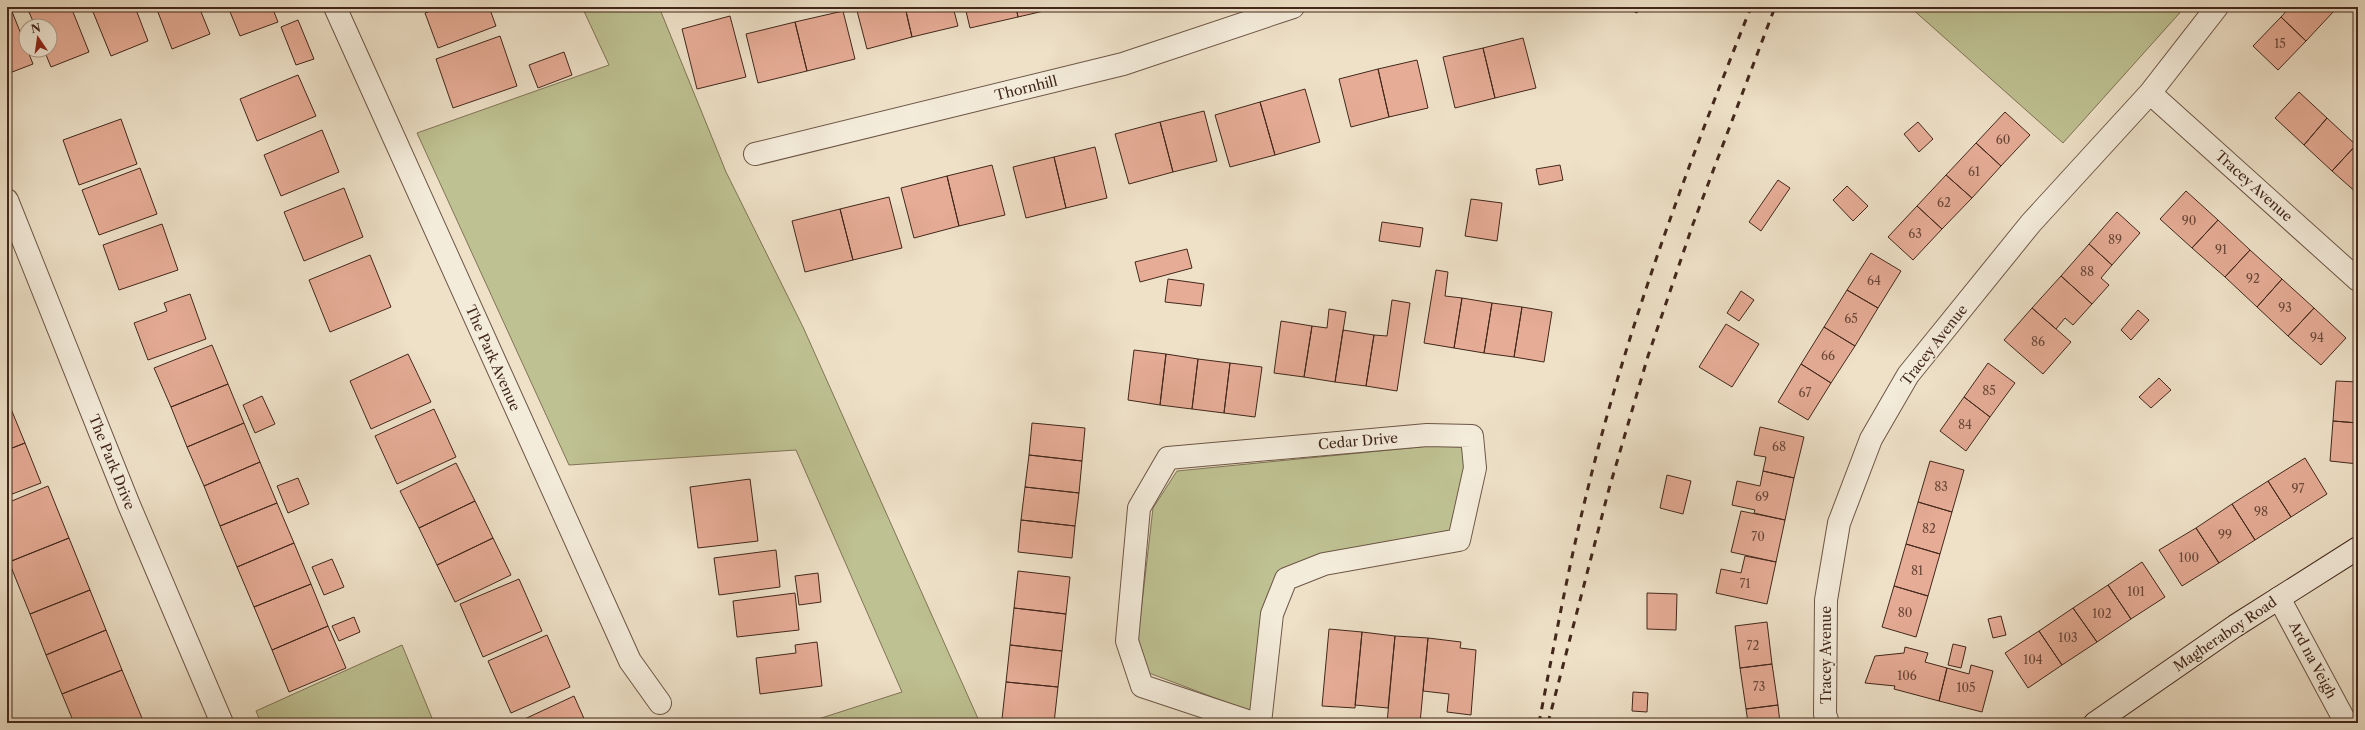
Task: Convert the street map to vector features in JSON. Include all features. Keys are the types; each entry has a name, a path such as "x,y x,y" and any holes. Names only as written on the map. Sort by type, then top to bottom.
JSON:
{"street":[{"name":"The Park Avenue","path":"335,7 630,661 660,703"},
{"name":"Thornhill","path":"755,154 1123,64 1293,7"},
{"name":"Tracey Avenue","path":"1828,723 1825,714 1826,600 1839,523 1871,439 1908,375 2030,223 2150,93 2217,7"},
{"name":"Tracey Avenue","path":"2150,93 2358,280"},
{"name":"The Park Drive","path":"7,200 129,505 222,723"},
{"name":"Cedar Drive","path":"1253,723 1142,686 1127,641 1139,508 1168,458 1427,435 1472,436 1475,468 1460,540 1324,564 1286,578 1272,614 1260,723"},
{"name":"Magheraboy Road","path":"2095,723 2278,598 2358,548"},
{"name":"Ard na Veigh","path":"2278,598 2346,723"}],"green space":[{"path":"582,7 659,7 726,172 803,327 980,723 806,723 902,692 796,450 569,465 417,133 609,65"},
{"path":"1910,7 2185,7 2063,143"},
{"path":"1430,446 1462,447 1466,473 1449,535 1276,576 1261,614 1252,712 1149,673 1138,638 1153,508 1177,471"},
{"path":"402,645 434,723 261,723 256,711"}],"building":[{"path":"42,7 71,7 89,52 51,67 47,58 58,58 58,18 32,18 29,12"},
{"path":"91,7 135,7 148,41 111,56"},
{"path":"156,7 199,7 210,34 172,49"},
{"path":"228,7 272,7 278,22 240,36"},
{"path":"441,7 489,7 496,26 438,48 425,13"},
{"path":"856,7 905,7 912,37 867,49"},
{"path":"905,7 953,7 958,26 912,37"},
{"path":"965,7 1016,7 1018,17 970,28"},
{"path":"1016,7 1061,7 1018,17"},
{"path":"1623,7 1640,7 1637,13"},
{"path":"2290,7 2329,7 2334,11 2306,41 2281,17"},
{"path":"11,9 18,26 18,58 31,58 33,64 7,74 7,10"},
{"path":"843,11 855,59 807,71 795,22"},
{"path":"730,16 746,77 697,89 682,29"},
{"path":"2281,17 2306,41 2278,70 2253,46"},
{"path":"298,20 314,59 296,65 281,27"},
{"path":"795,22 807,71 758,83 746,34"},
{"path":"500,36 517,86 453,108 436,59"},
{"path":"1523,38 1536,88 1495,98 1483,48"},
{"path":"1483,48 1495,98 1455,108 1443,57"},
{"path":"564,52 572,75 538,88 529,65"},
{"path":"1417,60 1428,108 1389,117 1378,69"},
{"path":"1378,69 1389,117 1351,127 1339,79"},
{"path":"298,75 316,116 257,141 240,99"},
{"path":"1305,89 1320,142 1275,155 1260,102"},
{"path":"2299,92 2327,118 2304,145 2275,118"},
{"path":"1260,102 1275,155 1230,167 1215,115"},
{"path":"1204,111 1217,161 1173,172 1160,122"},
{"path":"2005,112 2030,135 2001,166 1976,143"},
{"path":"2327,118 2356,145 2332,171 2304,145"},
{"path":"121,119 137,164 79,185 63,140"},
{"path":"1160,122 1173,172 1129,184 1115,134"},
{"path":"1918,122 1933,139 1919,152 1904,134"},
{"path":"322,130 339,172 281,196 264,155"},
{"path":"1976,143 2001,166 1972,198 1946,175"},
{"path":"2356,145 2358,146 2358,194 2332,171"},
{"path":"1095,147 1107,198 1066,208 1054,157"},
{"path":"1054,157 1066,208 1026,218 1013,167"},
{"path":"992,165 1005,215 959,226 947,176"},
{"path":"1560,165 1563,180 1539,185 1536,169"},
{"path":"140,168 157,214 99,235 82,190"},
{"path":"1946,175 1972,198 1942,229 1917,206"},
{"path":"947,176 959,226 914,238 901,188"},
{"path":"1778,180 1790,188 1761,231 1749,222"},
{"path":"1847,186 1868,206 1853,221 1833,200"},
{"path":"344,188 363,237 304,261 284,212"},
{"path":"2186,191 2218,220 2192,248 2160,219"},
{"path":"889,197 902,248 853,260 840,209"},
{"path":"1471,199 1502,203 1497,241 1465,236"},
{"path":"1917,206 1942,229 1913,260 1888,237"},
{"path":"840,209 853,260 805,272 792,221"},
{"path":"2117,212 2140,233 2112,265 2089,244"},
{"path":"2218,220 2250,250 2225,277 2192,248"},
{"path":"1382,222 1423,228 1420,247 1379,241"},
{"path":"162,224 178,270 119,290 103,245"},
{"path":"2089,244 2112,265 2101,278 2109,285 2092,304 2061,276"},
{"path":"1187,249 1192,268 1140,282 1135,262"},
{"path":"2250,250 2282,279 2257,307 2225,277"},
{"path":"1871,253 1901,271 1878,308 1847,290"},
{"path":"370,255 391,307 330,332 309,280"},
{"path":"1436,270 1448,272 1445,296 1462,298 1454,348 1424,343"},
{"path":"2061,276 2092,304 2073,325 2065,318 2056,329 2032,308"},
{"path":"1168,279 1204,284 1201,306 1165,302"},
{"path":"2282,279 2314,308 2288,336 2257,307"},
{"path":"1847,290 1878,308 1855,346 1824,327"},
{"path":"1741,291 1754,300 1739,321 1727,313"},
{"path":"190,294 206,339 148,360 134,323 167,311 164,303"},
{"path":"1462,298 1492,303 1484,353 1454,348"},
{"path":"1392,300 1410,303 1397,391 1366,386 1374,335 1387,336"},
{"path":"1492,303 1522,307 1514,357 1484,353"},
{"path":"1522,307 1552,312 1544,362 1514,357"},
{"path":"2032,308 2071,342 2043,374 2004,340"},
{"path":"2314,308 2346,338 2321,365 2288,336"},
{"path":"1329,309 1346,312 1335,382 1304,377 1312,326 1327,328"},
{"path":"2138,310 2149,320 2131,340 2121,330"},
{"path":"1281,321 1312,326 1304,377 1274,373"},
{"path":"1726,324 1759,344 1732,387 1699,367"},
{"path":"1824,327 1855,346 1831,383 1801,364"},
{"path":"1343,330 1374,335 1366,386 1335,382"},
{"path":"212,345 228,384 171,407 154,368"},
{"path":"1134,350 1166,354 1160,405 1128,400"},
{"path":"408,354 431,402 371,429 350,381"},
{"path":"1166,354 1198,359 1192,409 1160,405"},
{"path":"1198,359 1230,363 1224,413 1192,409"},
{"path":"1230,363 1262,367 1255,417 1224,413"},
{"path":"1988,363 2015,383 1990,417 1964,397"},
{"path":"1801,364 1831,383 1808,420 1778,402"},
{"path":"2159,378 2171,390 2151,408 2139,397"},
{"path":"2336,381 2358,382 2358,423 2333,421"},
{"path":"228,384 244,423 187,447 171,407"},
{"path":"262,396 275,424 255,433 243,405"},
{"path":"1964,397 1990,417 1966,451 1940,431"},
{"path":"9,404 25,443 7,450 7,405"},
{"path":"434,409 456,457 397,484 375,436"},
{"path":"2333,421 2358,423 2358,464 2330,461"},
{"path":"244,423 260,462 204,486 187,447"},
{"path":"1032,423 1085,428 1082,461 1029,455"},
{"path":"1760,427 1804,437 1794,478 1763,471 1766,457 1754,455"},
{"path":"25,443 41,483 7,496 7,450"},
{"path":"1029,455 1082,461 1079,493 1025,487"},
{"path":"2305,458 2327,494 2291,517 2268,481"},
{"path":"1930,461 1964,470 1952,512 1918,502"},
{"path":"260,462 277,503 220,526 204,486"},
{"path":"456,463 475,501 419,528 400,491"},
{"path":"1763,471 1794,478 1785,520 1754,513 1755,510 1732,505 1737,481 1760,486"},
{"path":"1667,475 1691,481 1683,514 1660,508"},
{"path":"298,478 309,504 288,513 277,486"},
{"path":"750,479 758,541 698,548 690,487"},
{"path":"2268,481 2291,517 2255,540 2232,504"},
{"path":"48,486 69,538 9,562 7,558 7,503"},
{"path":"1025,487 1079,493 1075,526 1021,520"},
{"path":"475,501 493,538 437,565 419,528"},
{"path":"1918,502 1952,512 1940,554 1906,544"},
{"path":"277,503 294,543 237,567 220,526"},
{"path":"2232,504 2255,540 2219,563 2196,528"},
{"path":"1741,511 1785,520 1776,562 1731,552"},
{"path":"1021,520 1075,526 1072,558 1018,552"},
{"path":"2196,528 2219,563 2182,586 2159,550"},
{"path":"69,538 90,590 30,614 9,562"},
{"path":"493,538 511,575 455,602 437,565"},
{"path":"294,543 311,584 254,607 237,567"},
{"path":"1906,544 1940,554 1928,596 1894,586"},
{"path":"776,550 780,587 719,595 714,558"},
{"path":"1745,556 1776,562 1767,604 1716,593 1721,569 1741,573"},
{"path":"332,559 344,587 324,595 312,567"},
{"path":"2142,562 2165,597 2131,619 2108,585"},
{"path":"1018,571 1070,577 1066,614 1014,608"},
{"path":"818,573 821,602 799,605 795,576"},
{"path":"519,579 542,631 483,657 460,604"},
{"path":"311,584 328,626 272,650 254,607"},
{"path":"2108,585 2131,619 2097,642 2073,608"},
{"path":"1894,586 1928,596 1916,637 1882,627"},
{"path":"90,590 106,630 46,655 30,614"},
{"path":"795,593 799,630 737,637 733,601"},
{"path":"1647,593 1677,594 1676,630 1647,629"},
{"path":"1014,608 1066,614 1062,651 1010,645"},
{"path":"2073,608 2097,642 2062,665 2039,631"},
{"path":"2001,616 2006,635 1993,638 1988,619"},
{"path":"354,617 360,632 339,641 332,626"},
{"path":"1767,622 1772,664 1740,668 1735,626"},
{"path":"328,626 346,668 289,692 272,650"},
{"path":"1329,629 1362,632 1355,708 1322,706"},
{"path":"106,630 122,670 62,694 46,655"},
{"path":"2039,631 2062,665 2028,688 2005,653"},
{"path":"1362,632 1395,636 1388,708 1355,705"},
{"path":"547,635 570,687 511,713 488,661"},
{"path":"1395,636 1428,638 1420,723 1387,723"},
{"path":"1428,638 1461,642 1460,648 1476,650 1471,715 1447,712 1449,694 1423,691"},
{"path":"817,642 822,686 760,694 756,658 796,653 795,645"},
{"path":"1953,644 1966,647 1961,668 1948,665"},
{"path":"1010,645 1062,651 1058,687 1006,682"},
{"path":"1905,647 1928,653 1925,662 1947,668 1939,701 1894,689 1895,686 1865,683 1875,656 1904,653"},
{"path":"1772,664 1778,705 1746,709 1740,668"},
{"path":"1971,665 1993,671 1982,712 1939,701 1947,668 1969,674"},
{"path":"122,670 144,723 74,723 62,694"},
{"path":"1006,682 1058,687 1054,723 1002,719"},
{"path":"1633,692 1648,693 1647,712 1632,711"},
{"path":"574,696 586,723 516,723"},
{"path":"1778,705 1780,723 1748,723 1746,709"}],"railway":[{"path":"1539,723 1563,599 1583,507 1624,357 1684,180 1751,7"},
{"path":"1548,723 1609,489 1648,356 1693,224 1775,7"}]}
